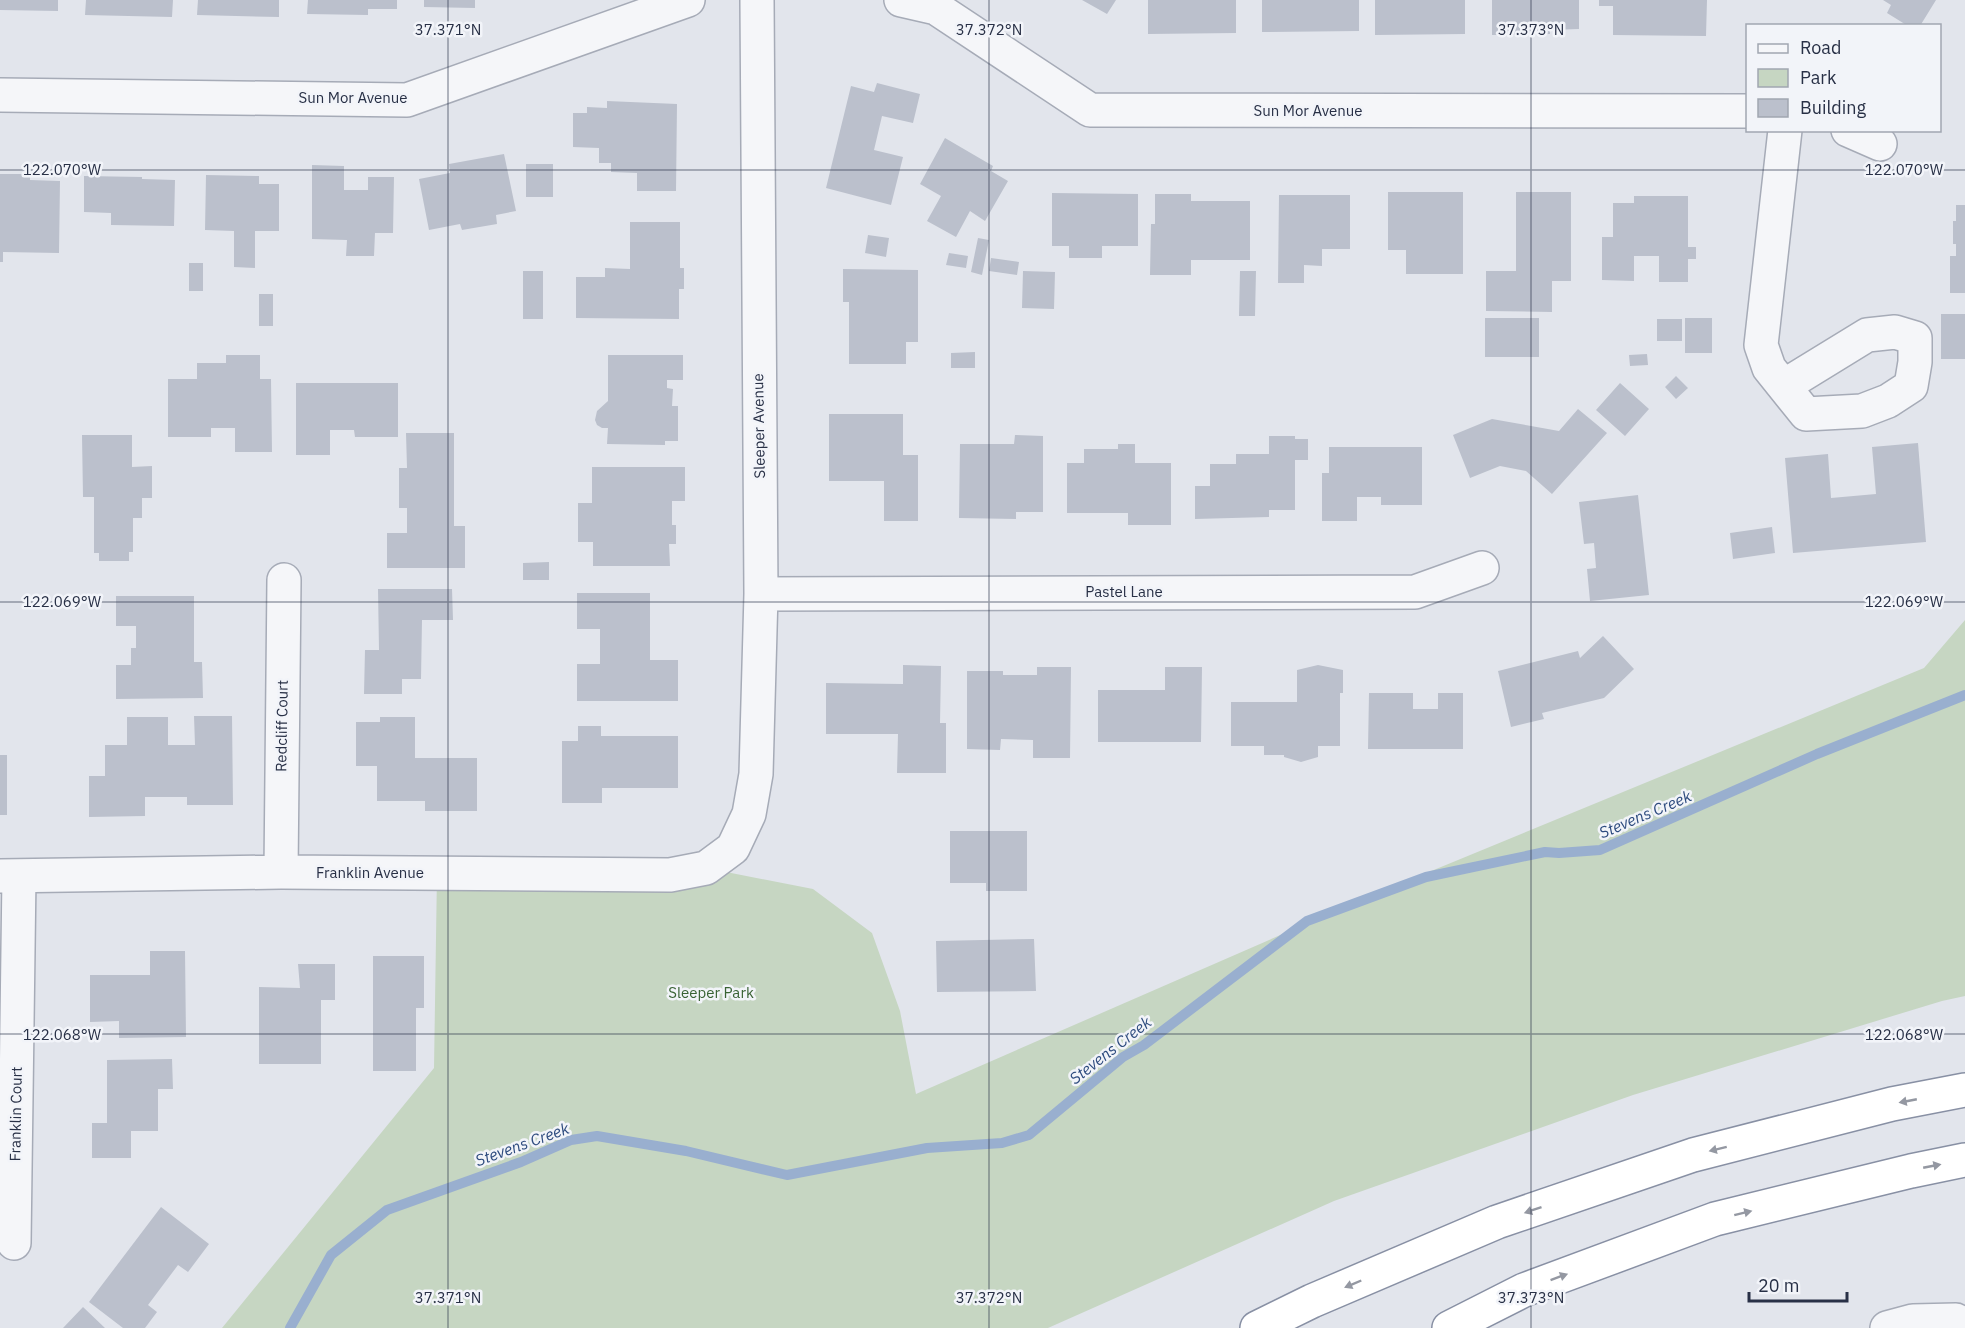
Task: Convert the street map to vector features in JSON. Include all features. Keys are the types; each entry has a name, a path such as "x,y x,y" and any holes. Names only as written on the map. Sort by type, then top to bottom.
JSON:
{"highway":[{"path":"1257,1328 1312,1301 1497,1222 1693,1155 1892,1104 1965,1090"},
{"path":"1449,1328 1524,1290 1715,1220 1911,1171 1965,1160"}],"street":[{"name":"Sun Mor Avenue","path":"0,95 408,100 688,0"},
{"name":"Sleeper Avenue","path":"733,848 749,814 756,774 761,594 757,0"},
{"name":"Sun Mor Avenue","path":"901,0 936,8 1090,110 1746,111"},
{"path":"1784,386 1769,368 1761,345 1785,132"},
{"path":"1853,132 1880,144"},
{"name":"Pastel Lane","path":"761,594 1415,592 1482,568"},
{"name":"Redcliff Court","path":"281,872 284,580"},
{"name":"Franklin Avenue","path":"10,876 281,872 670,874 706,868 733,848"},
{"name":"Franklin Court","path":"10,876 14,1243"},
{"path":"1887,1328 1913,1321 1956,1320 1965,1326"}],"green space":[{"name":"Sleeper Park","path":"1965,620 1965,996 1633,1095 1334,1201 1048,1328 222,1328 434,1068 437,873 706,868 813,889 872,933 900,1011 916,1094 1356,902 1924,668"}],"building":[{"path":"0,0 58,0 58,11 0,10"},
{"path":"86,0 173,0 172,17 85,15"},
{"path":"198,0 279,0 279,17 197,15"},
{"path":"308,0 397,0 397,9 368,9 368,15 307,14"},
{"path":"424,0 475,0 475,8 424,7"},
{"path":"1082,0 1116,0 1107,14"},
{"path":"1148,0 1236,0 1236,33 1148,34"},
{"path":"1262,0 1359,0 1359,31 1262,32"},
{"path":"1375,0 1465,0 1465,34 1375,35"},
{"path":"1492,0 1579,0 1579,29 1550,30 1550,34 1492,35"},
{"path":"1599,0 1707,0 1706,36 1613,35 1613,6 1599,6"},
{"path":"1883,0 1936,0 1921,24 1905,24 1887,13 1891,5"},
{"path":"877,83 920,94 913,123 882,116 874,150 903,157 891,205 826,188 851,86 874,92"},
{"path":"607,101 677,104 676,191 637,191 637,173 611,172 611,163 599,163 599,148 573,147 573,113 587,113 587,107 607,108"},
{"path":"945,138 993,166 991,171 1008,181 985,221 970,211 956,237 927,221 941,196 920,184"},
{"path":"504,154 516,211 496,215 497,224 462,230 460,224 429,230 419,179 450,173 449,164"},
{"path":"526,164 553,164 553,197 526,197"},
{"path":"312,165 344,166 344,190 368,190 368,177 394,177 393,233 375,233 374,256 346,256 347,240 312,239"},
{"path":"0,174 30,174 30,180 60,181 59,253 3,252 3,262 0,262"},
{"path":"206,175 259,176 259,184 279,184 279,231 255,231 255,268 234,267 234,231 205,230"},
{"path":"84,176 175,180 174,226 111,225 111,213 84,212"},
{"path":"1388,192 1463,192 1463,274 1406,274 1406,250 1388,250"},
{"path":"1516,192 1571,192 1571,281 1552,281 1552,312 1486,311 1486,271 1516,271"},
{"path":"1052,193 1138,194 1138,246 1102,246 1102,258 1069,258 1069,246 1052,246"},
{"path":"1155,194 1191,194 1191,201 1250,201 1250,260 1191,260 1191,275 1150,275 1151,224 1155,224"},
{"path":"1279,195 1350,195 1350,249 1322,249 1322,266 1304,265 1304,283 1278,283"},
{"path":"1634,196 1688,196 1688,247 1696,247 1696,259 1688,259 1688,282 1659,282 1659,256 1634,256 1634,281 1602,280 1602,237 1613,237 1613,203 1634,203"},
{"path":"1956,205 1965,205 1965,293 1950,293 1950,256 1956,256 1956,244 1953,244 1953,221 1956,221"},
{"path":"630,222 680,222 680,268 684,268 684,289 679,289 679,319 576,318 576,277 605,277 605,268 630,269"},
{"path":"868,235 889,238 886,257 865,253"},
{"path":"978,238 989,240 982,275 971,272"},
{"path":"949,253 968,256 966,268 946,265"},
{"path":"991,258 1019,262 1017,275 989,271"},
{"path":"189,263 203,263 203,291 189,291"},
{"path":"843,269 918,270 918,342 906,342 906,364 849,364 849,302 843,302"},
{"path":"523,271 543,271 543,319 523,319"},
{"path":"1023,271 1055,272 1054,309 1022,308"},
{"path":"1240,271 1256,271 1255,316 1239,316"},
{"path":"259,294 273,294 273,326 259,326"},
{"path":"1941,314 1965,314 1965,359 1941,359"},
{"path":"1485,318 1539,318 1539,357 1485,357"},
{"path":"1685,318 1712,318 1712,353 1685,353"},
{"path":"1657,319 1682,319 1682,341 1657,341"},
{"path":"975,352 975,368 951,368 951,353"},
{"path":"1647,354 1648,365 1630,366 1629,355"},
{"path":"226,355 260,355 260,379 271,379 272,452 235,452 235,428 211,428 211,437 168,437 168,379 197,379 197,363 226,363"},
{"path":"608,355 683,355 683,380 667,380 667,388 673,389 672,406 678,406 678,441 665,441 665,445 607,444 608,428 597,425 595,420 597,411 608,401"},
{"path":"1676,376 1688,388 1676,399 1665,387"},
{"path":"296,383 398,383 398,437 355,437 354,430 330,430 330,455 296,455"},
{"path":"1620,383 1649,409 1625,436 1596,410"},
{"path":"1578,409 1607,433 1552,494 1526,471 1500,466 1470,478 1453,435 1492,419 1559,431"},
{"path":"829,414 903,414 903,455 918,455 918,521 884,521 884,481 829,481"},
{"path":"406,433 454,433 454,526 465,526 465,568 387,568 387,533 407,533 407,508 399,508 399,468 407,468"},
{"path":"82,435 132,435 132,467 152,466 152,498 142,498 142,518 133,518 133,552 129,552 129,561 99,561 99,553 94,553 94,497 83,497"},
{"path":"1015,435 1043,436 1043,512 1016,512 1016,519 959,518 960,444 1014,444"},
{"path":"1269,436 1295,436 1295,439 1308,439 1308,460 1295,460 1295,510 1269,510 1269,517 1195,519 1195,486 1210,486 1210,464 1236,464 1236,454 1269,454"},
{"path":"1918,443 1926,542 1793,553 1785,458 1828,454 1831,498 1876,494 1872,447"},
{"path":"1118,444 1135,444 1135,463 1171,463 1171,525 1128,525 1128,513 1067,513 1067,463 1084,463 1084,449 1118,449"},
{"path":"1329,447 1422,447 1422,505 1381,505 1381,497 1357,497 1357,521 1322,521 1322,473 1329,473"},
{"path":"592,467 685,467 685,501 672,501 672,525 676,525 676,544 669,544 670,566 593,566 593,542 578,542 578,503 592,503"},
{"path":"1638,495 1649,595 1590,601 1587,569 1596,568 1594,543 1584,544 1579,502"},
{"path":"1772,527 1775,553 1733,559 1730,533"},
{"path":"549,562 549,580 523,580 523,563"},
{"path":"378,589 452,589 453,620 422,620 421,679 402,679 402,694 364,694 365,650 379,650"},
{"path":"577,593 650,593 650,660 678,660 678,701 577,701 577,664 600,664 600,629 577,629"},
{"path":"116,596 194,596 194,662 202,662 203,698 116,699 116,665 131,665 131,648 136,648 136,626 116,626"},
{"path":"1603,636 1634,669 1604,698 1542,713 1544,719 1511,727 1498,671 1578,651 1580,658"},
{"path":"903,665 941,666 940,723 946,723 946,773 897,773 898,734 826,734 826,683 903,684"},
{"path":"1318,665 1343,670 1343,693 1340,693 1340,746 1318,746 1318,757 1301,762 1284,757 1284,755 1264,755 1264,746 1231,746 1231,702 1297,702 1297,670"},
{"path":"1037,667 1071,667 1070,758 1033,758 1033,740 1001,739 1000,750 967,749 967,671 1003,671 1003,675 1037,675"},
{"path":"1165,667 1202,667 1201,742 1098,742 1098,690 1165,690"},
{"path":"1369,693 1413,693 1413,709 1438,709 1438,693 1463,693 1463,749 1368,749"},
{"path":"194,716 232,716 233,805 187,805 187,797 145,797 145,816 89,817 89,776 105,776 105,745 127,745 127,717 168,717 168,745 195,745"},
{"path":"380,717 415,717 415,758 477,758 477,811 425,811 425,801 377,801 377,766 356,766 356,722 380,722"},
{"path":"578,726 601,726 601,736 678,736 678,788 602,788 602,803 562,803 562,741 578,741"},
{"path":"0,755 7,755 7,815 0,815"},
{"path":"950,831 1027,831 1027,891 986,891 986,883 950,883"},
{"path":"1034,939 1036,991 937,992 936,941"},
{"path":"150,951 185,951 186,1037 119,1038 119,1021 90,1022 90,975 150,975"},
{"path":"373,956 424,956 424,1008 416,1008 416,1071 373,1071"},
{"path":"298,964 335,964 335,1000 321,1000 321,1064 259,1064 259,987 300,988"},
{"path":"172,1059 173,1089 158,1089 158,1131 131,1131 131,1158 92,1158 92,1123 107,1123 107,1060"},
{"path":"161,1207 209,1244 188,1272 178,1265 148,1305 157,1312 145,1328 123,1328 89,1302"},
{"path":"83,1307 105,1328 63,1328"}],"waterway":[{"name":"Stevens Creek","path":"290,1328 331,1255 387,1210 521,1162 571,1140 597,1136 686,1151 787,1175 927,1148 1002,1143 1029,1135 1123,1057 1144,1045 1307,921 1426,877 1545,852 1600,850 1817,754 1965,695"}]}
